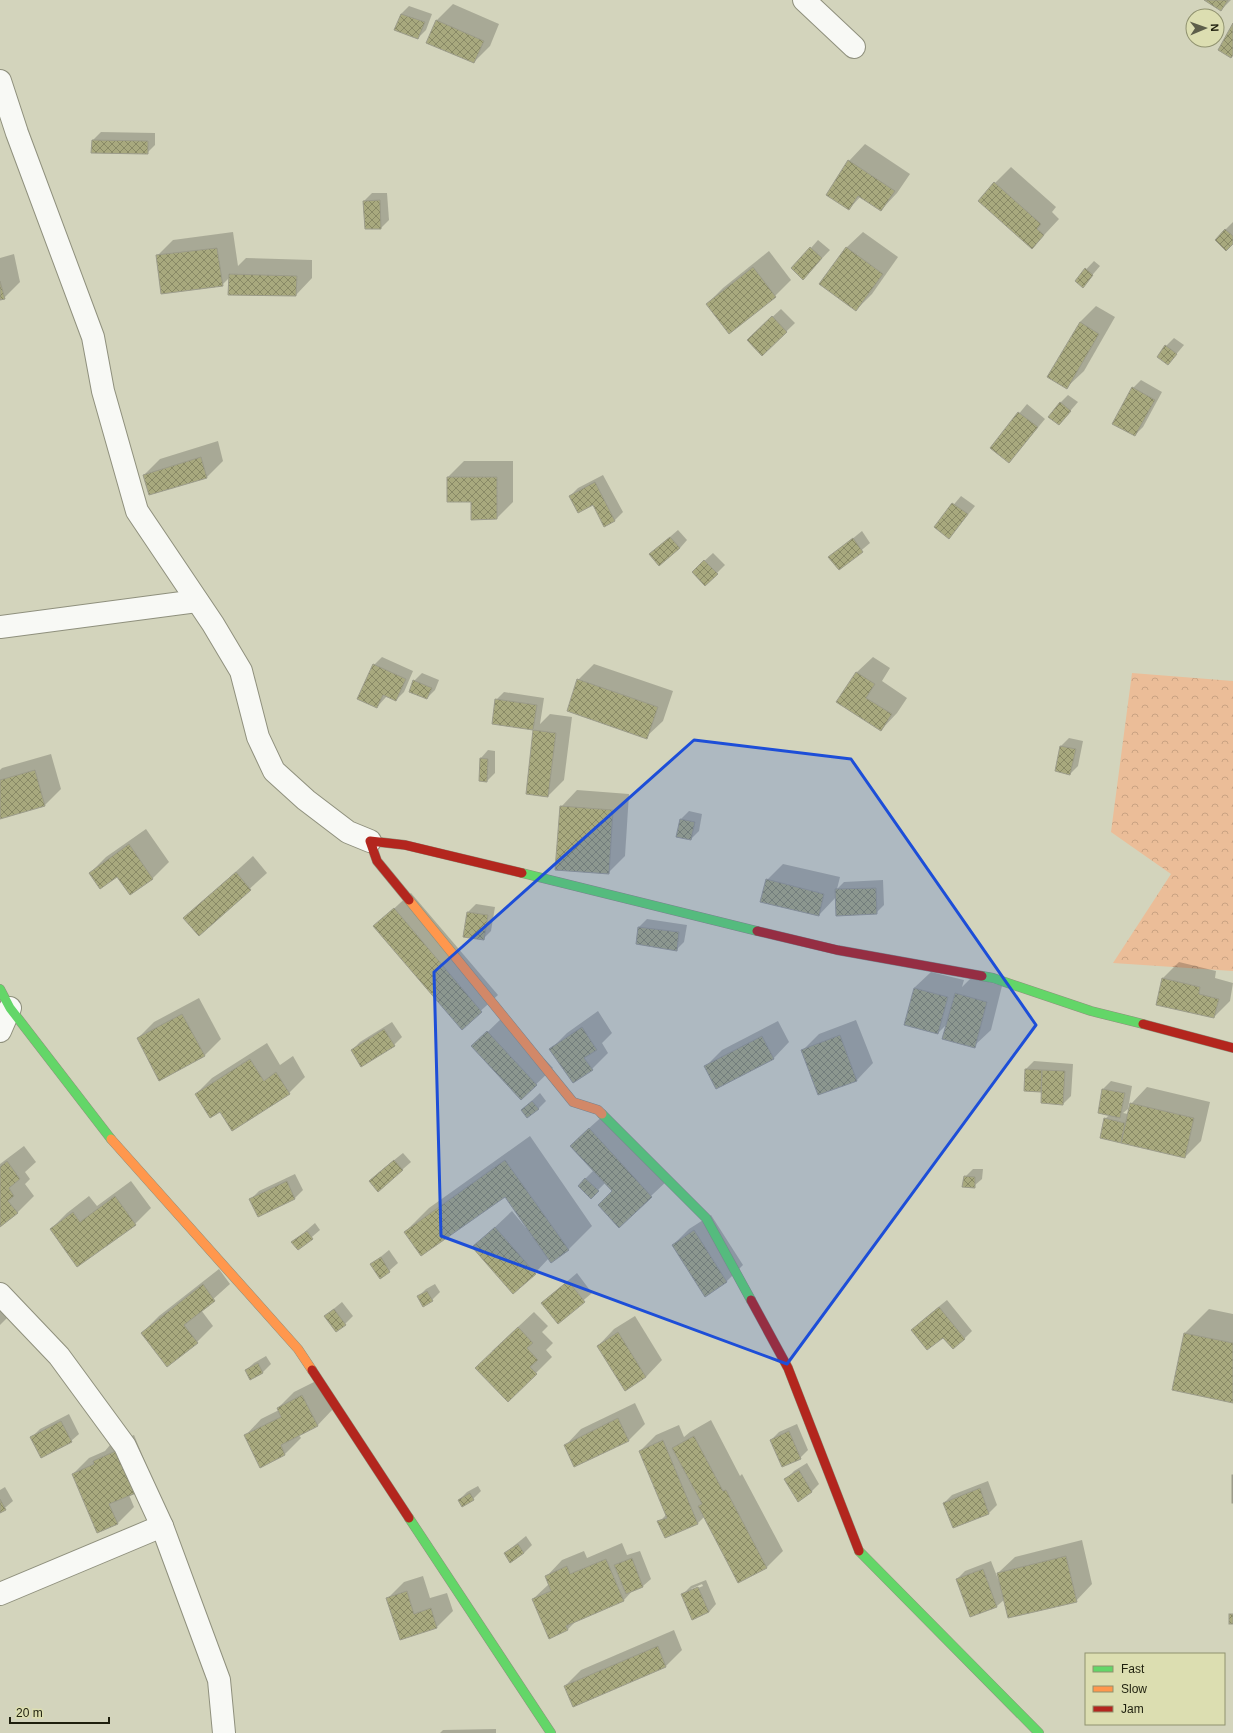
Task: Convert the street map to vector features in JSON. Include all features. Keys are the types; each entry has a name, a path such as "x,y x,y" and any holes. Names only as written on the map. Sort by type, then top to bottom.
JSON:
{"street":[{"path":"804,0 854,47"},
{"path":"0,81 17,133 93,338 103,390 137,511 213,624 242,671 258,737 274,771 306,800 348,832 370,841 405,845 837,950 993,978 1091,1011 1233,1048"},
{"path":"0,627 197,601"},
{"path":"370,841 377,861 538,1056 573,1102 598,1110 706,1218 788,1368 858,1550 1036,1728 1039,1733"},
{"path":"0,1030 5,998"},
{"path":"5,998 121,1152 298,1349 551,1733"},
{"path":"0,1294 59,1356 125,1446 162,1526 219,1680 224,1733"},
{"path":"0,1594 162,1526"}],"highlighted area":[{"path":"694,740 851,759 1036,1025 787,1364 441,1236 434,972"}],"green space":[{"path":"1132,673 1233,681 1233,971 1113,963 1171,874 1111,832"}],"building":[{"path":"1204,0 1228,0 1223,8 1216,8"},
{"path":"401,14 425,22 418,39 394,30"},
{"path":"436,20 484,41 474,63 426,43"},
{"path":"1233,23 1233,55 1231,58 1218,50 1219,48 1225,48 1225,37"},
{"path":"92,140 148,141 148,154 91,153"},
{"path":"848,160 895,191 881,211 858,196 849,210 826,195"},
{"path":"994,182 1041,224 1037,229 1044,235 1032,249 978,201"},
{"path":"380,200 381,229 365,229 363,201"},
{"path":"1225,229 1233,236 1233,244 1226,251 1215,240"},
{"path":"810,247 822,258 803,280 791,268"},
{"path":"846,247 883,274 856,311 819,284"},
{"path":"217,248 223,286 161,294 156,255"},
{"path":"753,267 776,297 729,334 706,304"},
{"path":"1085,268 1093,275 1083,288 1075,281"},
{"path":"229,274 297,276 296,296 228,295"},
{"path":"0,281 5,299 0,300"},
{"path":"772,316 787,332 762,356 747,340"},
{"path":"1080,322 1099,334 1067,389 1047,377"},
{"path":"1165,345 1177,354 1168,365 1157,357"},
{"path":"1132,387 1155,400 1135,436 1112,424"},
{"path":"1060,402 1071,411 1059,425 1048,417"},
{"path":"1018,412 1038,427 1009,463 990,448"},
{"path":"201,457 207,478 149,495 143,475"},
{"path":"447,477 497,477 497,519 471,520 471,502 447,502"},
{"path":"595,482 615,521 604,527 593,505 578,513 569,496"},
{"path":"952,503 968,514 949,539 934,527"},
{"path":"670,537 680,548 659,566 649,554"},
{"path":"853,538 863,552 839,570 828,557"},
{"path":"704,560 718,574 705,586 692,572"},
{"path":"373,664 406,679 396,701 383,695 377,708 357,699"},
{"path":"856,672 875,684 866,698 892,714 881,731 836,702"},
{"path":"577,679 658,707 647,739 567,711"},
{"path":"413,680 432,688 427,699 409,692"},
{"path":"495,699 537,705 533,730 492,724"},
{"path":"533,730 556,733 548,797 526,794"},
{"path":"1060,746 1076,749 1070,775 1055,771"},
{"path":"480,758 488,759 487,782 479,781"},
{"path":"35,770 45,806 0,819 0,780"},
{"path":"560,806 613,810 609,874 555,870"},
{"path":"680,819 695,822 691,840 676,837"},
{"path":"129,844 153,879 130,895 117,877 100,889 89,873"},
{"path":"236,872 251,890 199,936 183,918"},
{"path":"766,879 824,894 819,916 760,902"},
{"path":"876,888 877,914 836,916 835,889"},
{"path":"394,908 482,1012 462,1030 373,926"},
{"path":"467,912 488,915 484,940 463,937"},
{"path":"638,927 679,932 677,951 636,944"},
{"path":"1162,978 1200,987 1199,994 1219,999 1214,1018 1156,1005"},
{"path":"914,988 948,997 938,1034 904,1025"},
{"path":"955,993 987,1002 975,1048 942,1039"},
{"path":"182,1014 205,1056 159,1081 137,1038"},
{"path":"582,1027 597,1050 584,1058 593,1070 573,1083 549,1049"},
{"path":"384,1029 395,1046 361,1067 351,1050"},
{"path":"487,1031 537,1085 521,1100 471,1046"},
{"path":"840,1035 857,1081 818,1095 801,1050"},
{"path":"762,1036 774,1059 716,1089 704,1066"},
{"path":"250,1059 264,1081 276,1072 290,1094 232,1131 220,1112 210,1118 195,1094"},
{"path":"1025,1069 1042,1070 1041,1092 1024,1091"},
{"path":"1042,1070 1065,1071 1063,1105 1041,1103"},
{"path":"1102,1089 1125,1093 1120,1118 1098,1113"},
{"path":"532,1101 539,1109 527,1118 521,1110"},
{"path":"1130,1103 1194,1118 1185,1158 1121,1143"},
{"path":"1104,1118 1125,1123 1121,1143 1100,1138"},
{"path":"589,1128 652,1197 619,1228 598,1205 612,1191 570,1146"},
{"path":"394,1160 403,1170 378,1192 369,1181"},
{"path":"505,1160 569,1250 551,1263 505,1197 421,1256 404,1232"},
{"path":"7,1161 20,1179 9,1188 14,1196 8,1201 18,1213 0,1227 0,1167"},
{"path":"964,1176 975,1177 975,1188 962,1187"},
{"path":"585,1178 599,1191 591,1199 578,1186"},
{"path":"287,1181 295,1199 258,1217 249,1199"},
{"path":"115,1196 136,1225 77,1267 50,1229 73,1212 80,1222"},
{"path":"495,1227 536,1274 513,1294 472,1247"},
{"path":"694,1230 727,1282 705,1297 672,1245"},
{"path":"307,1231 313,1239 298,1250 291,1242"},
{"path":"381,1257 390,1272 380,1279 370,1264"},
{"path":"568,1281 585,1302 558,1324 541,1303"},
{"path":"203,1284 215,1301 184,1325 198,1343 167,1367 141,1333"},
{"path":"427,1291 433,1301 423,1307 417,1296"},
{"path":"939,1307 965,1339 953,1349 943,1338 927,1350 911,1330"},
{"path":"334,1309 346,1325 336,1332 324,1316"},
{"path":"518,1327 533,1343 527,1348 538,1360 530,1367 537,1374 508,1402 475,1368"},
{"path":"618,1332 646,1377 625,1391 597,1346"},
{"path":"1184,1333 1233,1343 1233,1403 1172,1390"},
{"path":"258,1363 263,1373 250,1380 245,1370"},
{"path":"302,1395 318,1426 281,1445 285,1455 260,1468 244,1435 281,1417 277,1408"},
{"path":"618,1418 629,1441 574,1467 564,1445"},
{"path":"61,1421 72,1442 41,1458 30,1437"},
{"path":"789,1431 801,1459 782,1467 770,1440"},
{"path":"694,1436 723,1491 726,1490 767,1568 738,1583 698,1506 702,1504 672,1448"},
{"path":"663,1440 698,1524 665,1538 657,1521 667,1518 639,1451"},
{"path":"118,1450 136,1493 109,1504 118,1524 97,1533 72,1474 94,1464 93,1461"},
{"path":"799,1470 812,1492 798,1502 784,1479"},
{"path":"1233,1475 1233,1503 1232,1503"},
{"path":"980,1488 989,1514 953,1528 943,1503"},
{"path":"470,1493 474,1500 462,1507 458,1500"},
{"path":"0,1499 6,1510 0,1513"},
{"path":"518,1544 524,1553 510,1563 504,1553"},
{"path":"1066,1556 1077,1602 1008,1618 997,1573"},
{"path":"632,1558 643,1587 626,1594 614,1565"},
{"path":"606,1559 624,1601 566,1626 568,1630 549,1639 532,1599 551,1591 545,1576 567,1566 570,1574"},
{"path":"983,1569 997,1607 970,1617 956,1579"},
{"path":"698,1587 709,1612 692,1620 681,1594"},
{"path":"407,1591 414,1614 431,1608 437,1628 400,1640 386,1598"},
{"path":"1229,1614 1233,1614 1233,1624 1229,1624"},
{"path":"658,1646 666,1667 573,1707 564,1686"}],"traffic: fast":[{"path":"522,873 757,931"},
{"path":"982,976 993,978 1091,1011 1143,1024"},
{"path":"0,989 10,1008 111,1139"},
{"path":"602,1114 706,1218 751,1300"},
{"path":"409,1518 551,1733"},
{"path":"859,1551 1039,1733"}],"traffic: slow":[{"path":"409,900 573,1102 598,1110 602,1114"},
{"path":"111,1139 298,1349 312,1370"}],"traffic: jam":[{"path":"409,900 377,861 370,841 405,845 522,873"},
{"path":"757,931 837,950 982,976"},
{"path":"1143,1024 1233,1048"},
{"path":"751,1300 788,1368 859,1551"},
{"path":"312,1370 409,1518"}]}
